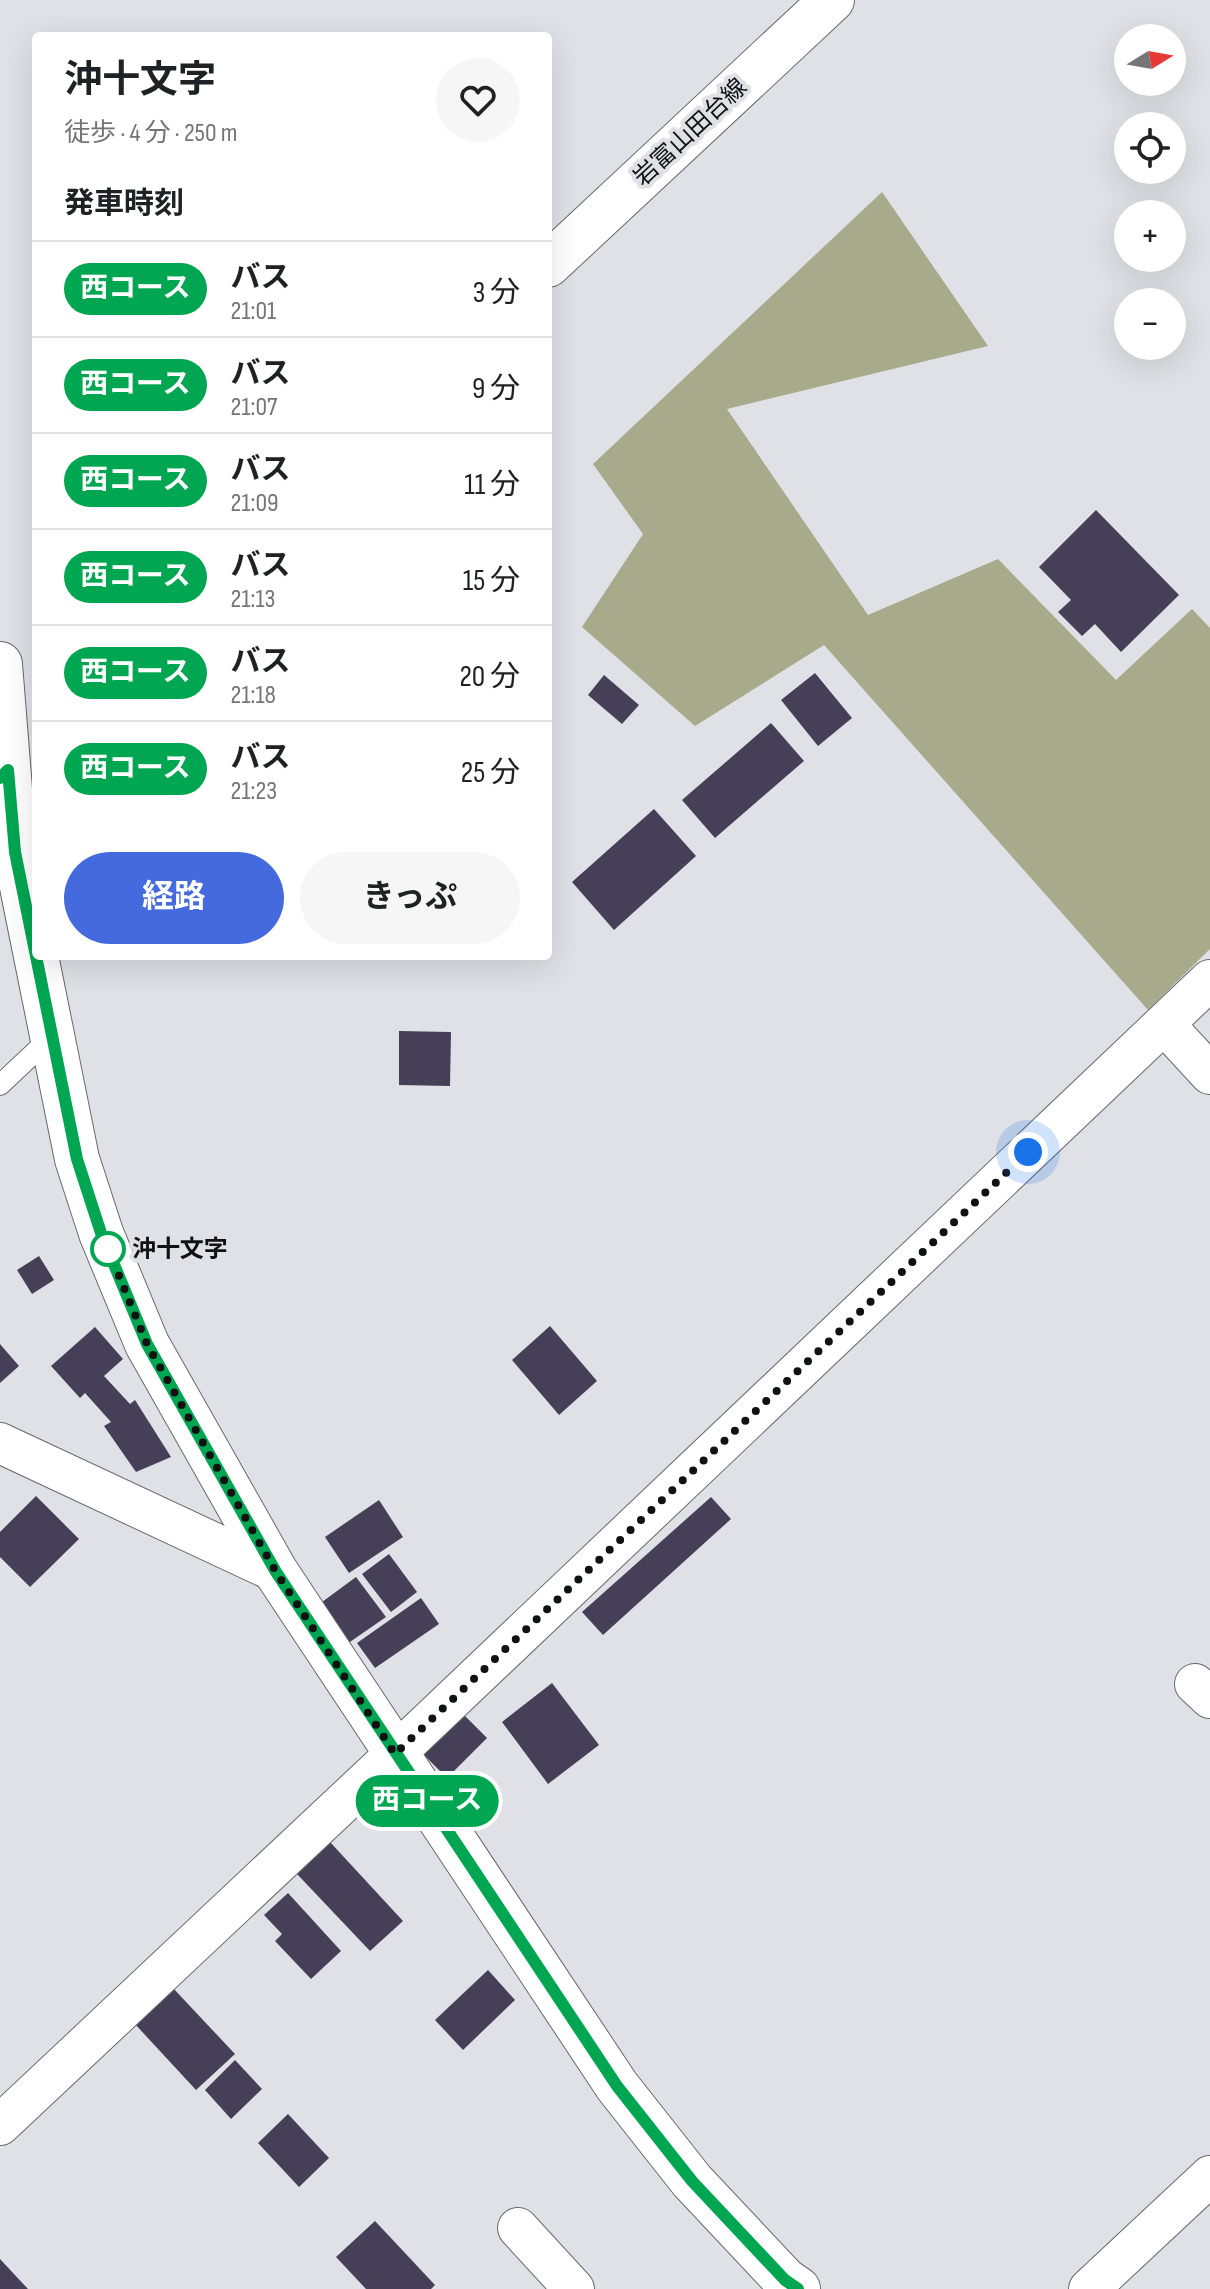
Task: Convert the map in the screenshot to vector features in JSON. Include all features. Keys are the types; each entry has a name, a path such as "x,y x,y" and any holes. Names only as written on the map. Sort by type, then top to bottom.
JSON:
{"street":[{"name":"岩富山田台線","path":"552,261 832,0"},
{"path":"0,664 15,763 15,852 32,937"},
{"path":"37,960 77,1159 101,1233 147,1344 276,1572 617,2086 692,2181 785,2280 798,2289"},
{"path":"0,2125 1210,980"},
{"path":"1164,1024 1210,1074"},
{"path":"0,1443 276,1572"},
{"path":"1089,2289 1210,2176"},
{"path":"518,2228 574,2289"}],"lane":[{"path":"0,1085 52,1036"}],"green space":[{"path":"882,192 988,346 727,409 868,615 998,559 1116,680 1192,609 1210,628 1210,949 1148,1010 824,645 695,726 582,627 643,534 593,464"}],"building":[{"path":"1096,510 1179,595 1121,652 1095,624 1082,636 1058,612 1071,600 1039,567"},
{"path":"815,673 852,718 818,746 781,700"},
{"path":"604,675 639,705 622,724 588,695"},
{"path":"771,723 804,761 715,838 682,800"},
{"path":"654,809 696,856 614,930 572,882"},
{"path":"399,1031 451,1032 450,1086 399,1085"},
{"path":"39,1256 54,1280 32,1294 17,1270"},
{"path":"550,1326 597,1381 559,1415 512,1360"},
{"path":"95,1327 123,1359 104,1376 130,1404 135,1400 171,1457 136,1472 104,1426 111,1422 85,1393 80,1398 51,1366"},
{"path":"0,1344 19,1366 0,1383"},
{"path":"36,1496 79,1539 30,1587 0,1557 0,1532"},
{"path":"711,1497 731,1519 603,1635 582,1612"},
{"path":"379,1500 403,1537 349,1573 325,1537"},
{"path":"389,1554 417,1592 391,1612 362,1574"},
{"path":"356,1577 386,1617 347,1644 318,1605"},
{"path":"421,1598 439,1624 375,1668 357,1643"},
{"path":"552,1683 599,1745 548,1784 502,1722"},
{"path":"462,1713 487,1738 447,1778 422,1753"},
{"path":"330,1842 403,1921 370,1951 297,1874"},
{"path":"288,1893 341,1951 311,1979 275,1941 282,1934 264,1915"},
{"path":"488,1970 515,2000 463,2050 435,2020"},
{"path":"172,1987 235,2054 196,2090 134,2023"},
{"path":"235,2060 262,2089 231,2119 205,2090"},
{"path":"288,2114 329,2158 299,2187 258,2143"},
{"path":"375,2221 435,2285 431,2289 366,2289 336,2257"},
{"path":"0,2259 28,2289 0,2289"}],"bus line":[{"name":"西コース","path":"0,778 8,770 15,852 32,936"},
{"name":"西コース","path":"37,960 77,1159 101,1233 147,1344 276,1572 617,2086 692,2181 785,2280 798,2289"}],"place":[{"name":"沖十文字","path":"108,1249"}],"route":[{"path":"108,1249 147,1344 276,1572 395,1754 1028,1152"}]}
